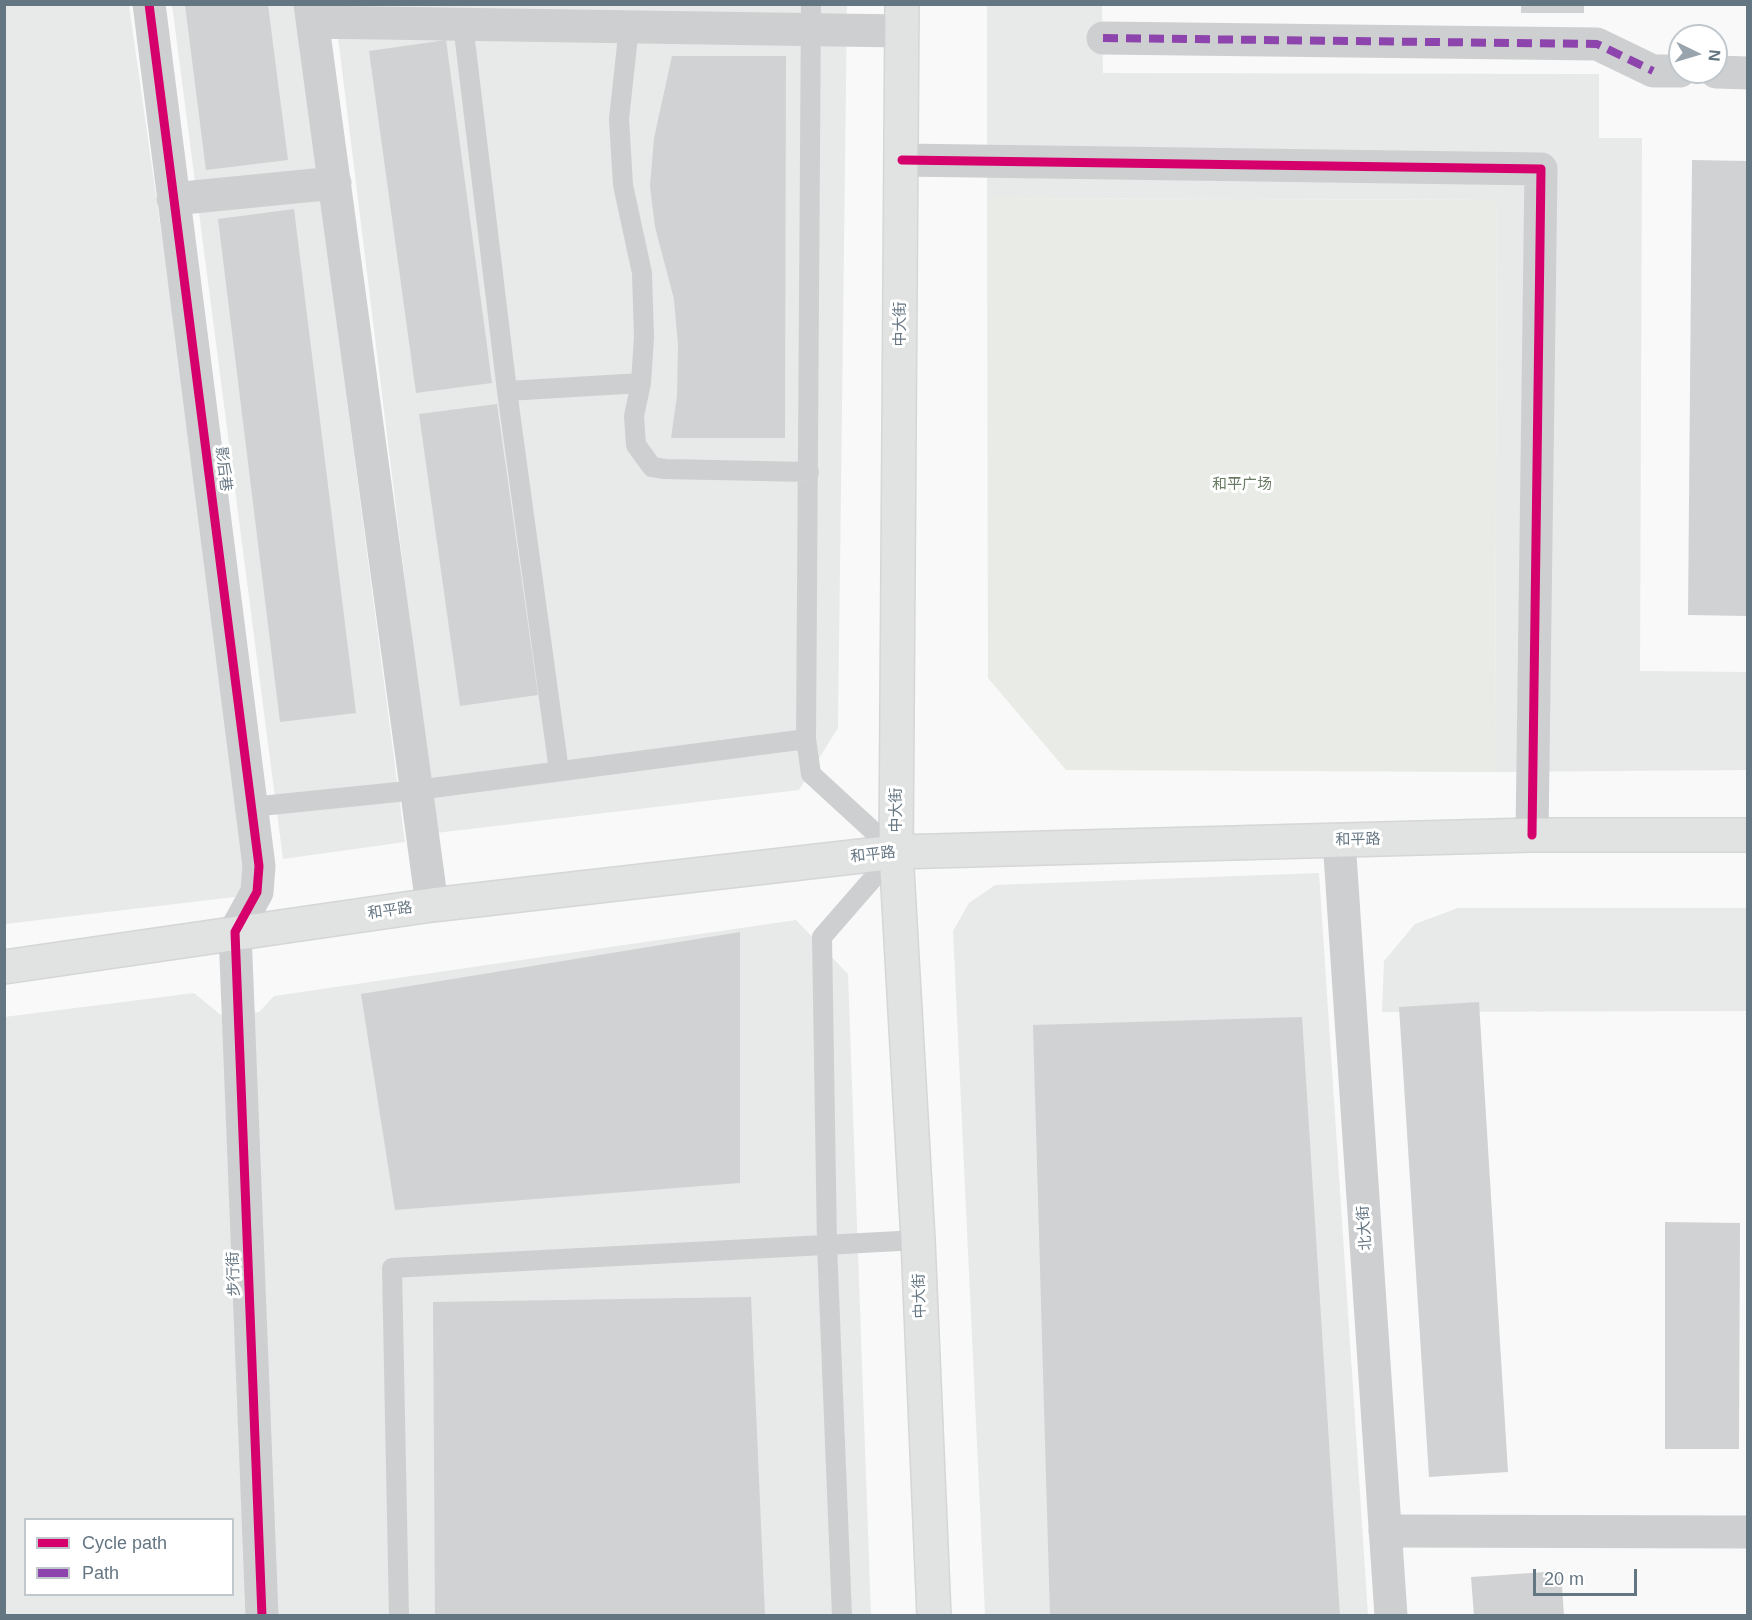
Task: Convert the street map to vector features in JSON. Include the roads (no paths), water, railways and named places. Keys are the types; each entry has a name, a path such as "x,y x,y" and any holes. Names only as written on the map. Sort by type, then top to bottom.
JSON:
{"main road":[{"name":"中大街","path":"902,18 896,852 918,1240 934,1616"},
{"name":"和平路","path":"4,967 432,905 896,852 1532,835 1748,835"}],"street":[{"name":"影后巷","path":"149,4 259,866 257,892 235,932"},
{"path":"432,905 312,13 463,24 628,27 811,17 902,18"},
{"path":"1103,38 1597,44 1653,71 1668,71"},
{"path":"1728,72 1748,72"},
{"path":"902,160 1541,169 1532,835"},
{"path":"173,199 335,183"},
{"name":"北大街","path":"1339,840 1391,1616"},
{"name":"步行街","path":"235,932 262,1616"},
{"path":"1385,1531 1748,1532"}],"lane":[{"path":"811,17 810,472 806,740 811,774 896,852 822,937 827,1245 842,1616"},
{"path":"463,24 507,391 559,771"},
{"path":"628,27 619,118 623,185 642,273 644,337 641,383 634,417 636,445 652,467 810,472"},
{"path":"507,391 641,383"},
{"path":"251,807 417,790 806,740"},
{"path":"399,1616 392,1268 918,1240"}],"park label":[{"name":"和平广场","path":"1242,485"}]}
